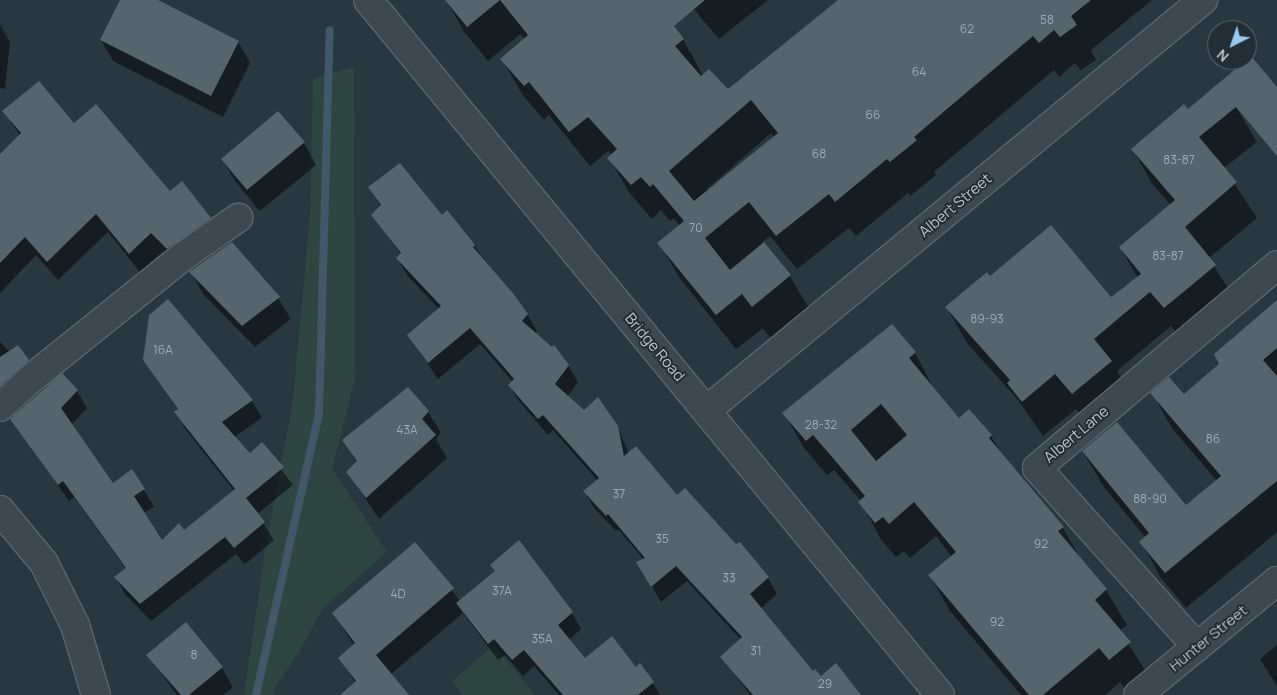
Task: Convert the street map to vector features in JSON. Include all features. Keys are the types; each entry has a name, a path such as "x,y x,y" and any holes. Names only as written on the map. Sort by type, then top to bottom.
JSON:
{"street":[{"name":"Bridge Road","path":"368,0 708,410 940,695"},
{"name":"Albert Street","path":"708,410 1203,0"},
{"path":"0,407 33,377 185,256 238,218"},
{"name":"Albert Lane","path":"1197,647 1037,468 1277,265"},
{"path":"0,510 44,563 75,625 96,695"},
{"name":"Hunter Street","path":"1138,695 1277,581"}],"green space":[{"path":"354,67 355,379 332,469 387,552 322,609 301,649 273,691 275,695 244,695 265,551 293,400 310,215 313,79"},
{"path":"494,645 535,695 462,695 452,681"}],"building":[{"path":"120,0 158,0 239,41 211,96 100,40"},
{"path":"445,0 500,0 467,27"},
{"path":"500,0 705,0 674,26 684,39 675,46 701,76 709,69 728,89 838,0 1091,0 1071,16 1077,25 1060,37 1054,30 1039,43 1033,36 914,137 917,140 890,162 887,159 835,202 829,194 776,236 749,202 705,238 730,270 764,242 791,275 752,307 742,294 716,315 657,243 684,221 653,184 650,187 641,177 631,185 607,158 617,149 588,117 569,132 529,82 524,86 500,59 528,35","holes":["751,100 778,133 694,201 669,171"]},
{"path":"1257,63 1277,87 1277,156 1236,107 1199,137 1237,182 1185,227 1216,265 1164,308 1150,292 1094,339 1112,361 1072,394 1055,374 1022,402 1007,383 1010,380 945,307 987,272 990,276 1051,225 1111,297 1141,274 1119,247 1175,200 1131,149 1184,104 1188,109 1234,70 1257,70"},
{"path":"39,81 74,123 96,104 170,191 182,181 211,218 167,249 151,233 129,254 96,214 47,262 25,237 0,263 0,154 21,133 2,111"},
{"path":"278,111 305,142 247,190 221,159"},
{"path":"400,163 442,215 447,210 475,245 473,247 512,292 528,314 522,321 552,347 554,345 569,365 555,384 584,410 598,397 618,426 624,456 636,446 677,495 685,488 736,544 740,542 769,577 750,594 813,671 815,669 821,676 836,663 861,695 753,695 720,657 742,637 676,566 651,587 636,562 645,558 608,514 606,516 583,491 599,478 543,415 538,419 508,385 514,379 470,328 428,363 407,335 441,306 396,258 401,253 371,215 381,205 368,187"},
{"path":"232,242 280,297 242,326 189,272"},
{"path":"168,299 253,400 222,422 250,453 262,442 284,467 246,498 265,522 234,548 225,537 140,604 114,577 126,568 63,481 58,485 10,419 62,373 78,390 61,408 113,483 132,469 145,489 134,496 162,540 179,523 184,530 235,489 174,412 178,409 143,360 149,315"},
{"path":"1277,300 1277,348 1263,360 1277,376 1277,481 1165,573 1139,542 1149,533 1082,451 1117,422 1186,505 1221,476 1150,393 1169,377 1184,394 1219,364 1214,354"},
{"path":"892,324 916,352 909,358 959,418 969,409 992,435 989,438 1064,527 1058,531 1107,589 1095,600 1131,642 1109,660 1099,648 1043,695 1029,695 928,575 956,552 914,502 889,524 883,517 875,523 858,502 865,496 833,458 813,435 806,441 782,413","holes":["881,404 907,435 876,461 851,430"]},
{"path":"18,345 29,360 0,386 0,357"},
{"path":"408,387 429,411 422,419 436,435 366,498 346,472 357,461 342,440"},
{"path":"519,540 573,612 558,625 585,658 612,636 636,667 640,663 654,682 638,695 563,695 524,650 512,660 494,639 488,644 456,603 495,571 490,565"},
{"path":"415,542 454,588 376,655 409,695 340,695 356,681 338,658 355,643 332,613"},
{"path":"186,622 223,667 189,695 181,695 146,655"}],"waterway":[{"path":"256,695 319,413 330,30"}]}
